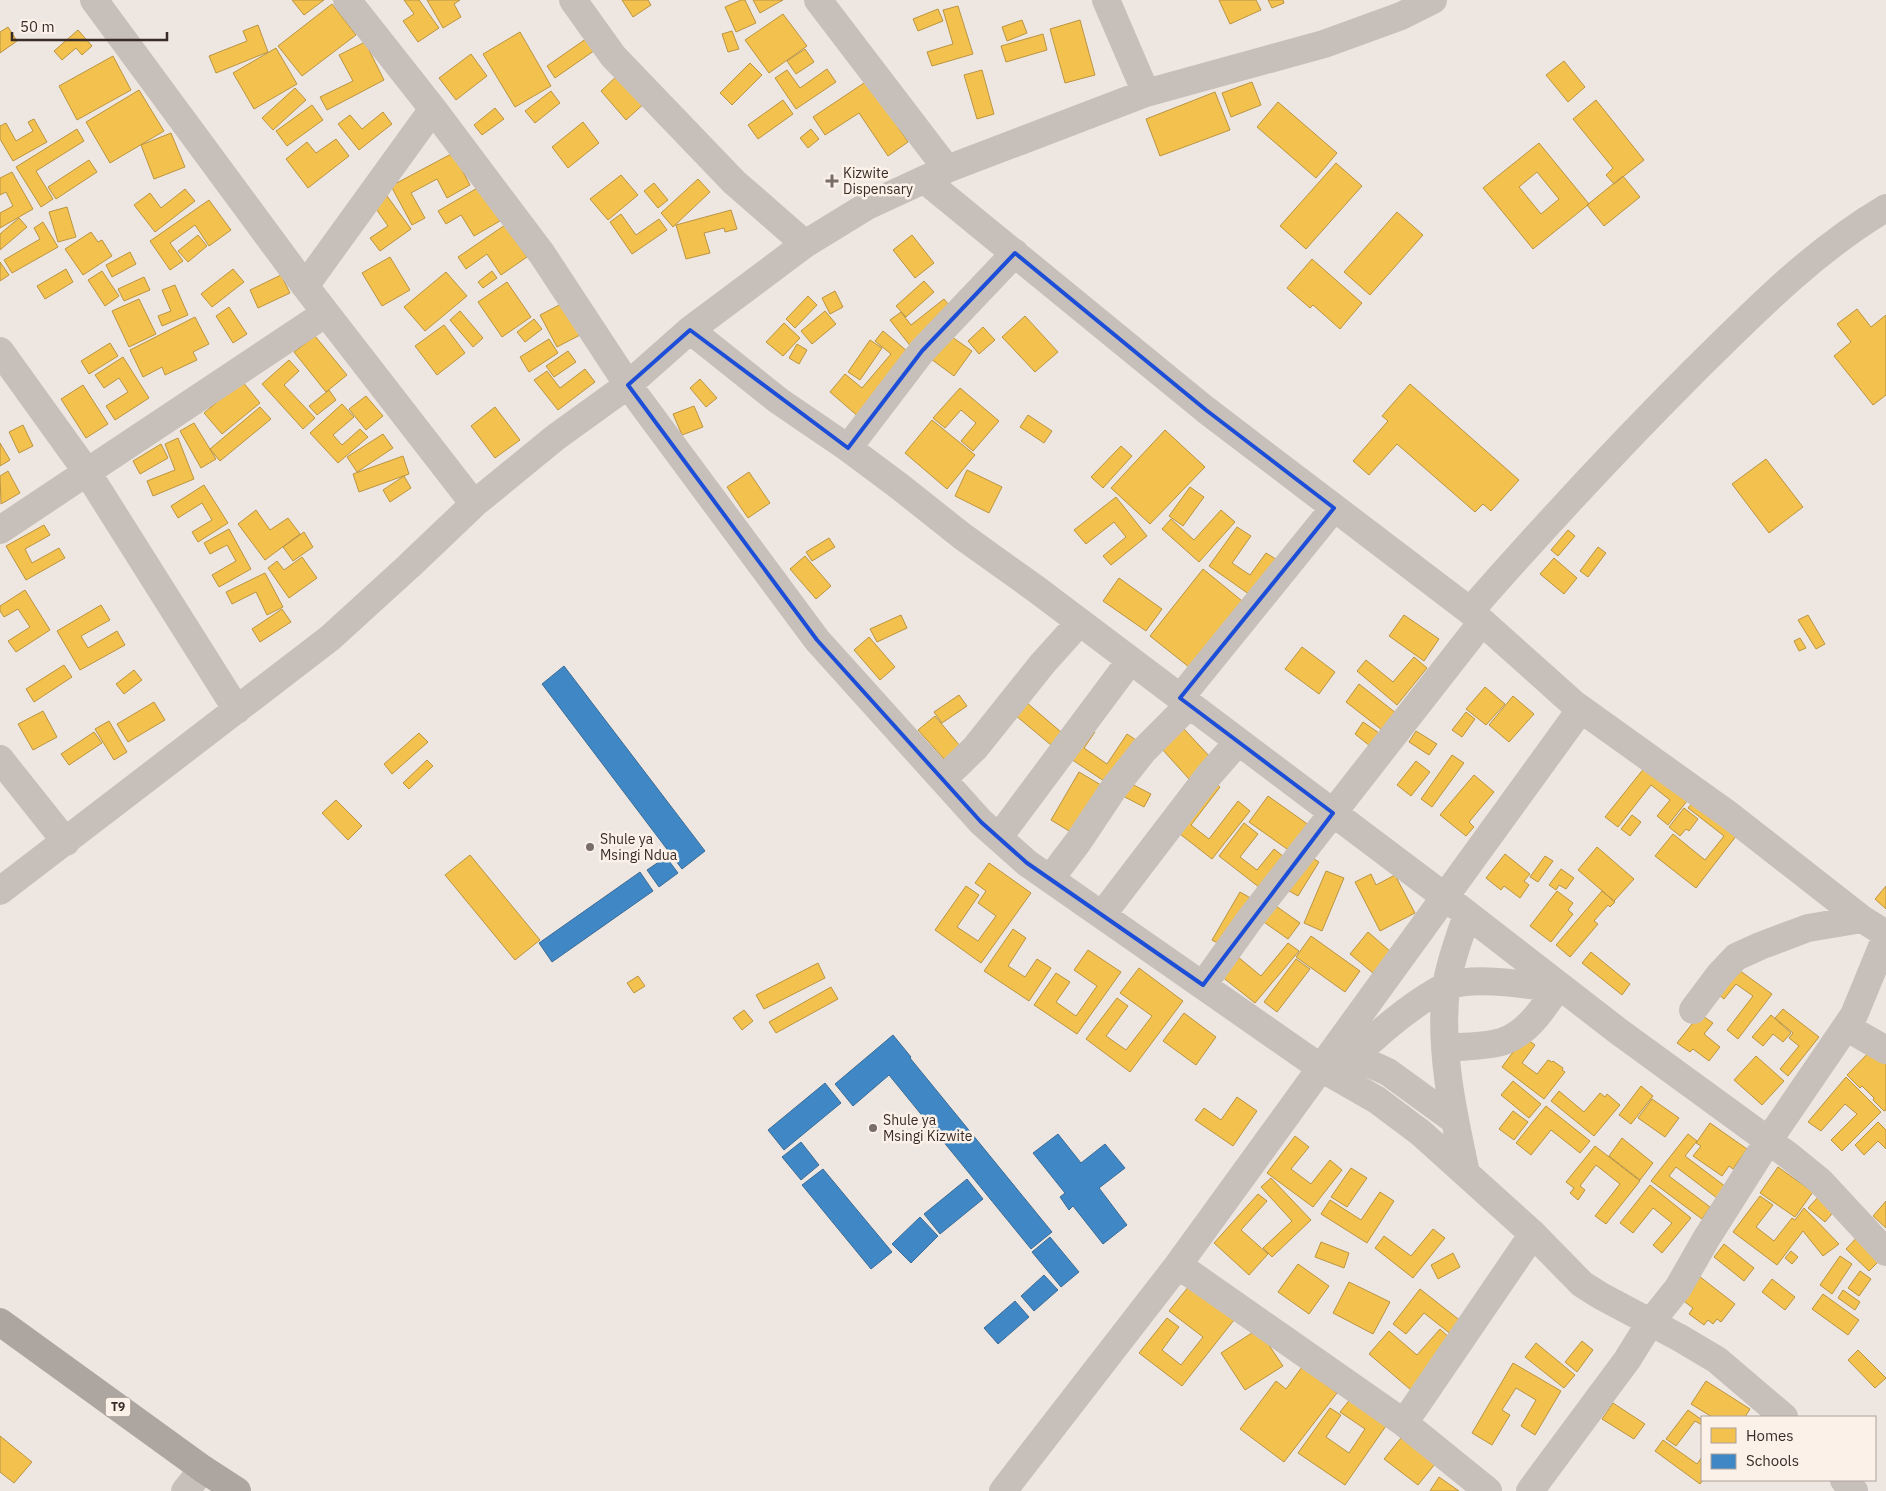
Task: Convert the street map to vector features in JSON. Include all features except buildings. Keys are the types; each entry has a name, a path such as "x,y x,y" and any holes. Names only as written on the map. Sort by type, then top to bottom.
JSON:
{"highway":[{"name":"T9","path":"0,1322 203,1469 238,1491"}],"street":[{"path":"94,0 305,286 474,504"},
{"path":"347,0 433,108 542,254 628,385 817,640 981,822 1027,863 1203,985 1336,1059 1388,1072 1454,1120"},
{"path":"573,0 613,56 734,182 805,244"},
{"path":"818,0 936,175 1015,254 1206,410 1476,617 1581,709 1729,816 1862,919 1886,935 1854,1016 1768,1141 1706,1239 1678,1288 1650,1323 1626,1360 1530,1491"},
{"path":"1106,0 1146,93"},
{"path":"0,891 330,638 474,504 556,437 628,385 690,330 805,244 867,206 936,175 1146,93 1324,44 1396,8 1433,0"},
{"path":"305,286 433,108"},
{"path":"1203,985 1250,920 1400,725 1476,617 1613,453 1724,341 1799,270 1856,225 1886,208"},
{"path":"848,448 922,351 1015,254"},
{"path":"0,530 326,313"},
{"path":"690,330 779,401 848,448 962,536 1445,897 1561,989 1820,1181 1886,1252"},
{"path":"0,351 87,472 237,710"},
{"path":"1050,879 1078,842 1114,788 1334,508"},
{"path":"943,779 975,748 1042,664 1079,623"},
{"path":"998,837 1130,661"},
{"path":"1006,1490 1336,1059 1445,897 1581,709"},
{"path":"1102,915 1209,775 1238,742"},
{"path":"0,759 66,842"},
{"path":"1466,1173 1454,1120 1444,1021 1446,986 1467,914"},
{"path":"1693,1010 1720,974 1736,957 1808,928 1862,919"},
{"path":"1336,1059 1446,986 1470,982 1506,983 1561,989"},
{"path":"1446,1048 1503,1042 1513,1037 1561,989"},
{"path":"1846,1027 1886,1050"},
{"path":"1336,1059 1377,1100 1422,1134 1533,1234 1582,1284 1600,1296 1680,1338 1717,1360 1783,1416"},
{"path":"1404,1423 1533,1234"},
{"path":"1178,1265 1404,1423 1488,1491"},
{"path":"185,1491 203,1469"},
{"path":"1845,1481 1854,1491"}],"highlighted area":[{"path":"1015,253 1206,410 1334,508 1180,698 1333,813 1203,985 1027,863 981,822 817,640 628,385 690,330 848,448 922,351"}],"place":[{"name":"Kizwite Dispensary","path":"832,181"},
{"name":"Shule ya Msingi Ndua","path":"590,847"},
{"name":"Shule ya Msingi Kizwite","path":"873,1128"}]}
